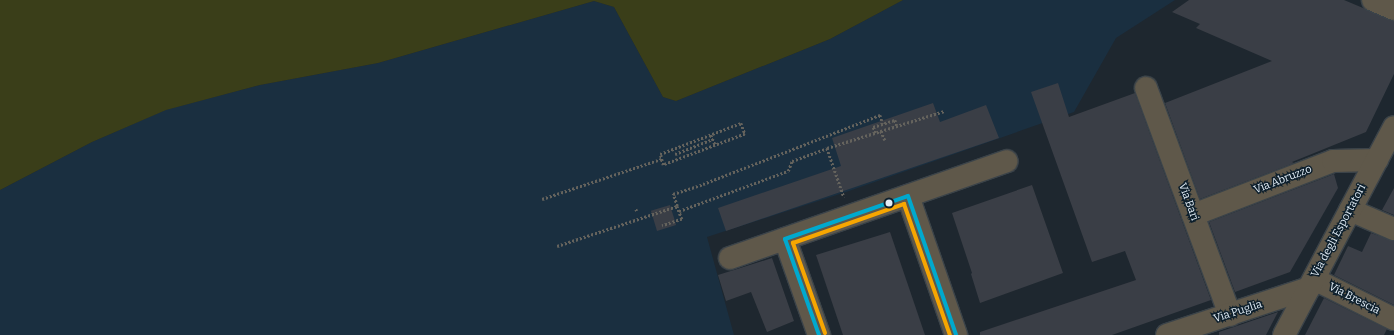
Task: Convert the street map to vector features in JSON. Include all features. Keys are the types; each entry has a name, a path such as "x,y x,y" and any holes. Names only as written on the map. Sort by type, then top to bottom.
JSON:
{"street":[{"path":"1373,0 1394,9"},
{"name":"Via Bari","path":"1146,88 1230,315"},
{"name":"Via degli Esportatori","path":"1284,335 1394,127"},
{"name":"Via Abruzzo","path":"1193,215 1333,162 1377,160"},
{"path":"730,258 788,247 850,216 1007,161"},
{"path":"908,196 956,335"},
{"path":"1350,210 1394,229"},
{"path":"788,247 819,335"},
{"name":"Via Puglia","path":"1167,335 1230,315 1312,284"},
{"name":"Via Brescia","path":"1312,284 1394,319"}],"path":[{"path":"679,212 788,171 792,161 827,148 944,111"},
{"path":"662,226 682,219 673,194 704,184 880,115 883,124"},
{"path":"875,133 873,127 895,120 897,126"},
{"path":"741,123 745,134 663,165 660,154 711,134 741,123"},
{"path":"881,131 885,140"},
{"path":"711,134 716,146"},
{"path":"675,154 713,139"},
{"path":"827,148 850,216"},
{"path":"542,199 662,159"},
{"path":"557,246 677,206"}],"shaded area":[{"path":"903,0 1175,0 1116,38 1074,112 849,191 707,237 734,335 0,335 0,190 92,142 165,110 260,85 378,63 594,1 614,7 663,97 676,101 830,39"}],"green space":[{"path":"0,0 903,0 830,39 676,101 663,97 614,7 594,1 378,63 260,85 166,110 92,142 0,190"}],"building":[{"path":"1189,0 1344,0 1394,21 1394,74 1366,132 1292,162 1294,163 1200,199 1165,103 1272,61 1196,28 1200,24 1172,12"},
{"path":"1058,83 1069,117 1135,93 1211,300 1112,335 980,335 980,332 1136,280 1125,251 1092,262 1031,92"},
{"path":"933,103 940,122 986,105 999,138 726,231 718,208 841,166 832,138"},
{"path":"1334,174 1338,188 1290,272 1235,292 1209,222"},
{"path":"1032,185 1063,273 980,303 971,274 972,273 952,213"},
{"path":"1394,188 1394,215 1382,210"},
{"path":"670,205 676,225 657,231 651,211"},
{"path":"890,232 925,335 843,335 816,255"},
{"path":"1371,233 1394,241 1394,305 1334,275 1348,246 1362,252"},
{"path":"772,258 794,321 767,332 751,292 726,301 718,275"},
{"path":"1324,298 1387,329 1384,335 1305,335"},
{"path":"1278,312 1266,335 1219,335 1219,332"}],"transit line":[{"path":"908,196 956,335"},
{"path":"785,239 908,196"},
{"path":"825,333 793,243 904,204 950,335"},
{"path":"785,239 819,335"}]}
